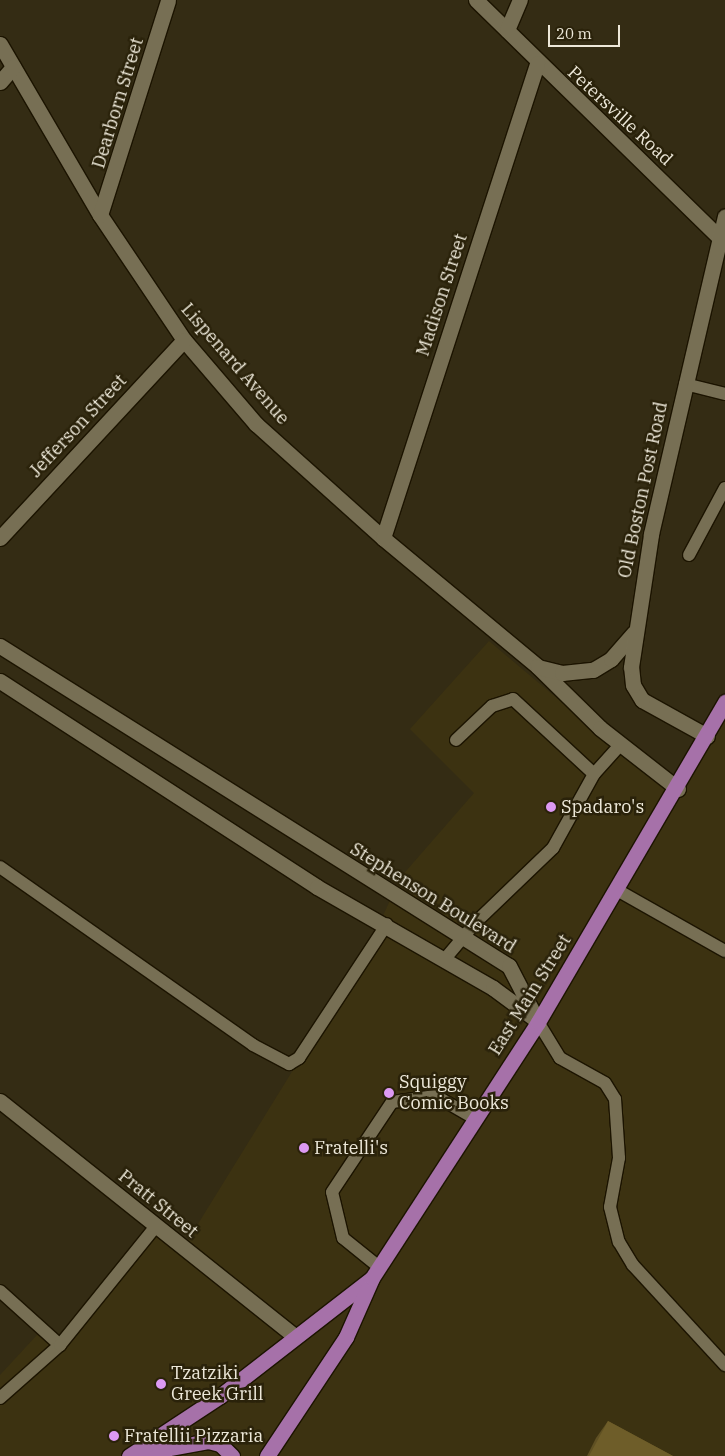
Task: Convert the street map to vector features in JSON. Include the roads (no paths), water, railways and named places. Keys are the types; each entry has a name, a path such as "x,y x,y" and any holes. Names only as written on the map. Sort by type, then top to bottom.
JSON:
{"main road":[{"name":"East Main Street","path":"267,1456 346,1337 375,1272 538,1022 678,789 724,706"},
{"path":"130,1455 220,1396 293,1335 375,1272"},
{"path":"130,1455 208,1441 220,1444 232,1456"}],"street":[{"name":"Dearborn Street","path":"100,215 168,0"},
{"name":"Petersville Road","path":"476,0 537,63 722,227"},
{"path":"507,30 520,0"},
{"name":"Lispenard Avenue","path":"0,44 100,215 184,340 256,424 383,538 536,666 621,744 678,789"},
{"name":"Madison Street","path":"383,538 537,63"},
{"path":"0,82 13,67"},
{"name":"Old Boston Post Road","path":"707,736 642,700 633,685 634,633 684,384 722,227"},
{"name":"Jefferson Street","path":"0,538 184,340"},
{"name":"Lispenard Avenue","path":"536,666 562,674 593,670 611,659 634,633"},
{"name":"Stephenson Boulevard","path":"0,646 461,939 509,966 538,1022"},
{"path":"0,681 317,887 387,924 493,988 538,1022"},
{"name":"Pratt Street","path":"0,1101 293,1335"}],"lane":[{"path":"684,384 725,394"},
{"path":"689,556 725,488"},
{"path":"456,740 496,703 513,700 594,774"},
{"path":"444,960 461,939 553,848 594,774 621,744"},
{"path":"0,867 253,1045 289,1064 298,1058 387,924"},
{"path":"617,890 725,951"},
{"path":"538,1022 560,1058 605,1083 615,1098 619,1158 610,1207 619,1242 633,1265 725,1365"},
{"path":"375,1272 343,1238 332,1192 392,1102 436,1096 474,1118"},
{"path":"0,1398 60,1345 156,1226"},
{"path":"0,1292 60,1345"}],"place":[{"name":"Spadaro's","path":"551,807"},
{"name":"Squiggy Comic Books","path":"389,1093"},
{"name":"Fratelli's","path":"304,1148"},
{"name":"Tzatziki Greek Grill","path":"161,1384"},
{"name":"Fratellii Pizzaria","path":"114,1436"}]}
